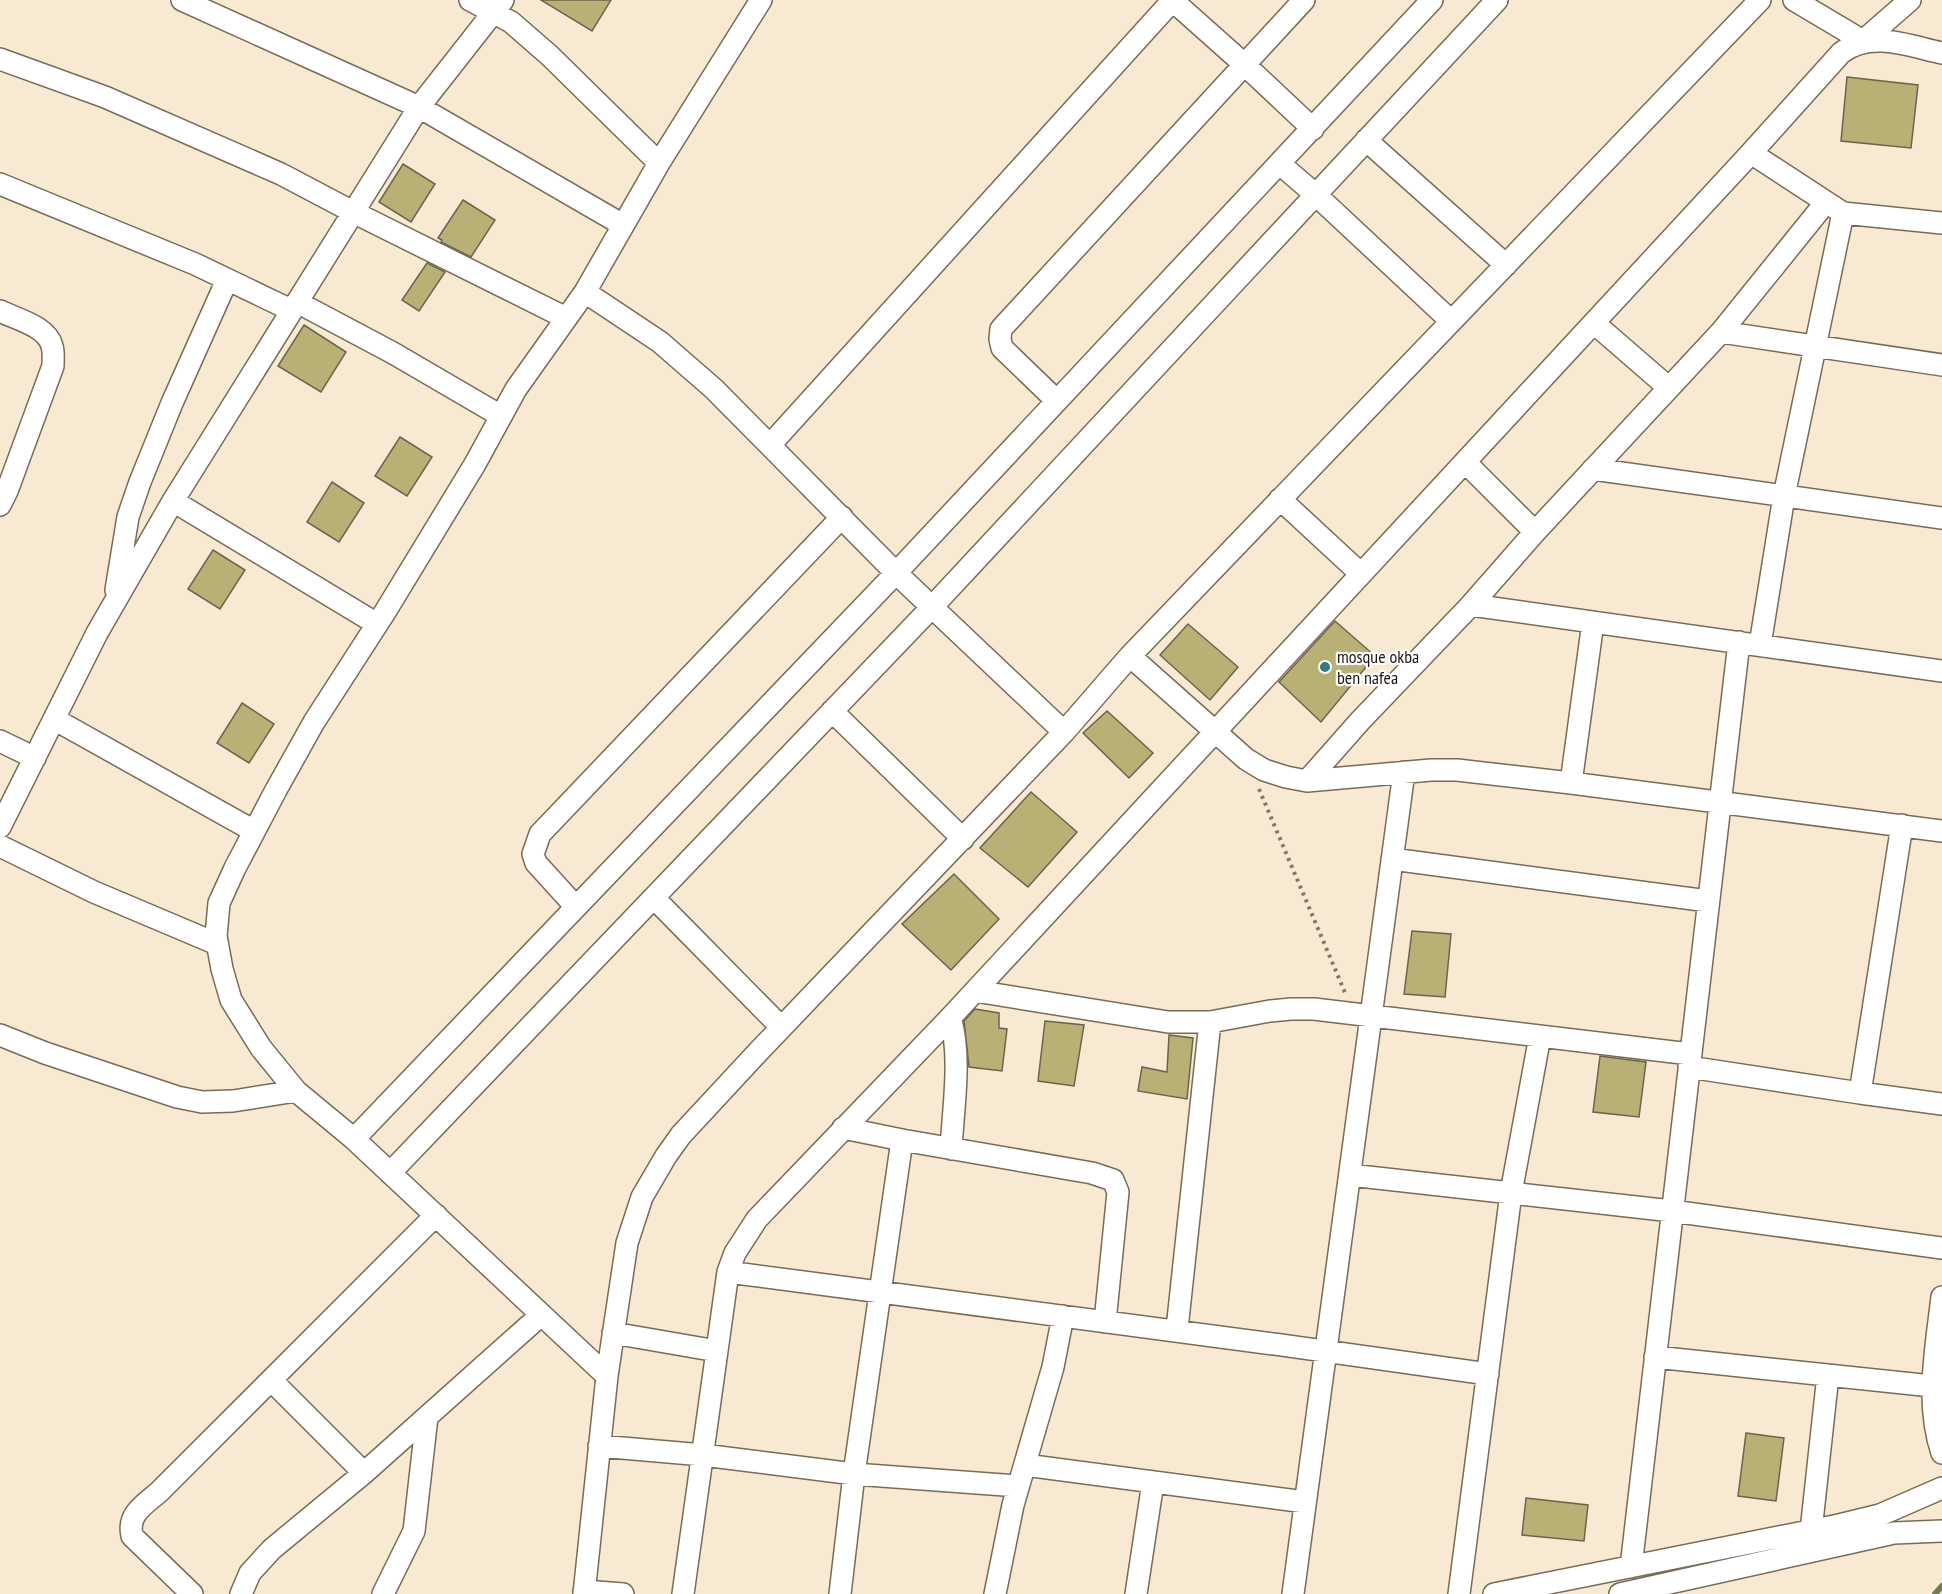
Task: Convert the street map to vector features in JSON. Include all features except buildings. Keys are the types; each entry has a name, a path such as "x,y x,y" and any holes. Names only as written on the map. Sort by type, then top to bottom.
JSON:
{"street":[{"path":"182,0 418,107 623,225"},
{"path":"470,0 499,6 512,22 659,163"},
{"path":"770,445 1172,0 1313,129"},
{"path":"1057,401 1002,348 1001,329 1304,0"},
{"path":"354,1139 896,573 1432,0"},
{"path":"390,1173 932,607 1497,0"},
{"path":"623,1594 584,1593 607,1376 627,1243 642,1197 666,1156 681,1136 781,1027 1064,732 1130,656 1760,0"},
{"path":"1794,0 1863,41"},
{"path":"1863,41 1910,0"},
{"path":"607,1376 354,1139 296,1091 261,1048 231,1000 216,936 219,903 254,831 314,722 475,464 516,389 585,292 659,163 757,1"},
{"path":"0,827 97,633 172,501 418,107 499,6"},
{"path":"682,1594 728,1272 735,1253 757,1219 975,991 1841,53 1850,46 1863,41 1875,40 1942,52"},
{"path":"0,59 105,97 281,174 566,318"},
{"path":"1366,140 1506,265"},
{"path":"1751,153 1835,207 1942,223"},
{"path":"1280,164 1451,321"},
{"path":"0,184 294,306 393,354 501,416"},
{"path":"1307,781 1835,207"},
{"path":"1760,645 1784,496 1814,346 1835,207"},
{"path":"114,603 128,517 140,482 172,403 227,280"},
{"path":"585,292 660,342 714,389 896,573 1064,732"},
{"path":"0,311 39,329 48,337 53,347 52,366 0,505"},
{"path":"1594,323 1669,388"},
{"path":"1721,332 1942,365"},
{"path":"1465,462 1534,532"},
{"path":"1593,469 1942,518"},
{"path":"1280,499 1361,574"},
{"path":"172,501 377,624"},
{"path":"576,907 536,863 533,854 540,834 842,517"},
{"path":"1471,605 1942,671"},
{"path":"1571,783 1593,622"},
{"path":"1631,1567 1739,642"},
{"path":"1130,656 1214,733 1246,759 1264,770 1286,777 1307,781 1431,770 1457,770 1942,831"},
{"path":"832,711 963,839"},
{"path":"54,719 254,831"},
{"path":"0,741 35,758"},
{"path":"1293,1594 1350,1175 1363,1016 1392,859 1404,772"},
{"path":"1860,1093 1902,825"},
{"path":"0,846 94,892 218,944"},
{"path":"1392,859 1708,901"},
{"path":"654,898 781,1027"},
{"path":"975,991 1167,1022 1210,1022 1290,1009 1314,1009 1540,1036 1860,1093 1942,1104"},
{"path":"950,1017 956,1051 951,1149"},
{"path":"1177,1329 1210,1022"},
{"path":"0,1035 45,1053 177,1097 202,1102 233,1101 296,1091"},
{"path":"1459,1594 1511,1193 1540,1036"},
{"path":"843,1128 1092,1173 1113,1180 1118,1192 1105,1322"},
{"path":"840,1594 854,1474 902,1140"},
{"path":"1350,1175 1672,1211 1942,1248"},
{"path":"192,1594 132,1536 130,1527 136,1512 159,1492 436,1215"},
{"path":"728,1272 1105,1322 1177,1329 1488,1374"},
{"path":"1942,1297 1932,1386 1936,1434 1942,1453"},
{"path":"241,1594 250,1573 272,1549 364,1473 541,1315"},
{"path":"995,1594 1018,1486 1053,1366 1064,1316"},
{"path":"613,1333 717,1351"},
{"path":"1655,1357 1932,1386"},
{"path":"1811,1531 1827,1375"},
{"path":"271,1380 364,1473"},
{"path":"383,1594 414,1531 428,1417"},
{"path":"599,1446 703,1455 854,1474 1018,1486"},
{"path":"1025,1465 1305,1502"},
{"path":"1136,1594 1153,1482"},
{"path":"1494,1594 1570,1586 1631,1567 1880,1515 1942,1488"},
{"path":"1620,1594 1894,1533 1942,1531"}],"path":[{"path":"1246,759 1363,1016"}],"waterway":[{"path":"1935,1594 1942,1586"}],"place":[{"name":"mosque okba ben nafea","path":"1325,667"}]}
